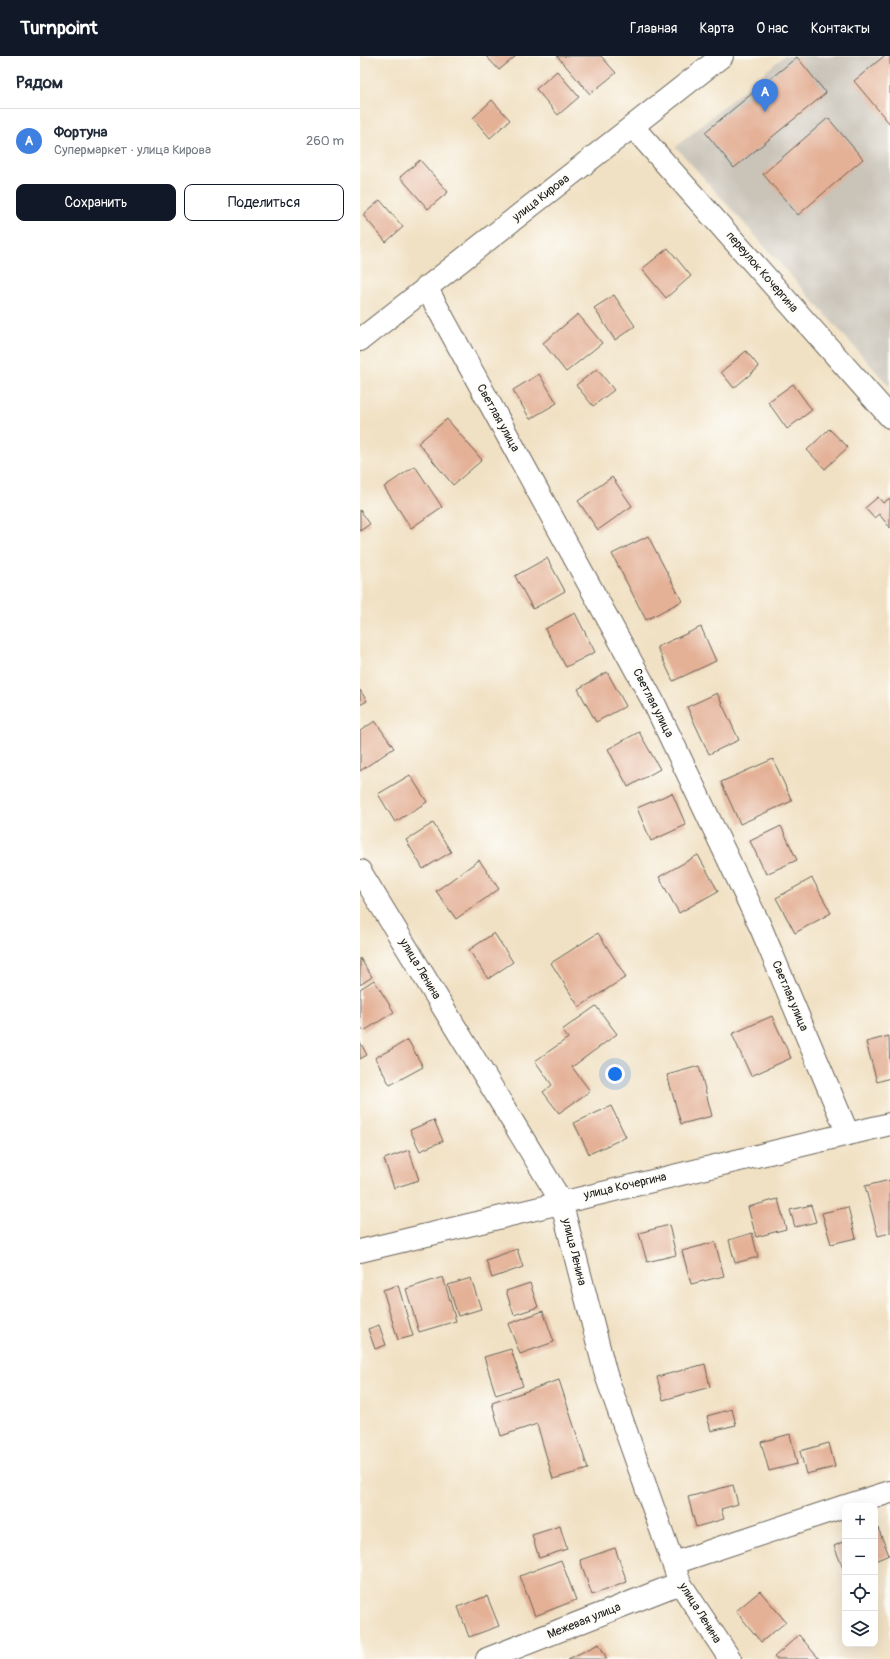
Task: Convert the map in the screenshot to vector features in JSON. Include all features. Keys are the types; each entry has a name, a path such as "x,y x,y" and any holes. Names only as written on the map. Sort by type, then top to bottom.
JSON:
{"street":[{"name":"улица Кирова","path":"360,340 722,56"},
{"name":"переулок Кочергина","path":"633,127 890,417"},
{"name":"Светлая улица","path":"426,287 655,705 761,928 848,1134"},
{"name":"улица Ленина","path":"360,871 561,1201 606,1375 677,1573 730,1659"},
{"name":"улица Кочергина","path":"360,1251 561,1201 890,1124"},
{"name":"Межевая улица","path":"855,1503 890,1492"},
{"name":"Межевая улица","path":"487,1659 677,1573 842,1508"}],"shaded area":[{"path":"784,56 890,56 890,387 676,147"}],"building":[{"path":"486,56 516,56 499,70"},
{"path":"557,56 601,56 616,73 590,94"},
{"path":"884,56 890,56 890,124 854,81"},
{"path":"797,57 826,93 734,168 705,132"},
{"path":"557,71 579,97 558,115 536,89"},
{"path":"492,100 510,120 490,138 473,118"},
{"path":"828,118 863,159 798,215 763,174"},
{"path":"420,160 448,192 428,209 400,177"},
{"path":"380,200 403,227 386,242 363,215"},
{"path":"668,248 691,276 666,298 642,269"},
{"path":"614,295 635,326 615,340 594,308"},
{"path":"578,314 602,343 566,372 543,343"},
{"path":"746,351 759,367 734,388 721,372"},
{"path":"597,369 614,390 593,406 576,385"},
{"path":"539,374 557,403 530,419 513,390"},
{"path":"793,384 812,410 787,429 768,402"},
{"path":"447,419 482,460 453,485 418,443"},
{"path":"829,429 848,447 825,469 807,450"},
{"path":"415,466 442,507 411,528 384,487"},
{"path":"612,477 632,506 598,530 578,501"},
{"path":"878,497 883,503 890,498 890,528 879,514 874,518 865,508"},
{"path":"360,510 370,524 360,531"},
{"path":"648,536 682,601 646,620 612,554"},
{"path":"547,558 565,591 533,609 515,576"},
{"path":"575,613 595,652 566,667 545,629"},
{"path":"701,627 716,661 673,681 657,647"},
{"path":"607,672 626,706 596,722 578,689"},
{"path":"360,690 367,701 360,705"},
{"path":"717,693 739,740 709,754 687,707"},
{"path":"375,721 394,748 360,771 360,731"},
{"path":"639,732 660,769 628,787 608,749"},
{"path":"773,759 792,801 740,824 721,782"},
{"path":"410,775 427,802 395,822 378,794"},
{"path":"672,793 686,825 651,841 637,808"},
{"path":"433,823 451,852 423,869 406,840"},
{"path":"781,826 797,860 766,874 750,841"},
{"path":"698,855 718,891 679,913 659,877"},
{"path":"479,860 499,889 456,919 436,891"},
{"path":"812,878 831,913 795,933 776,898"},
{"path":"494,933 513,962 488,979 469,950"},
{"path":"598,933 626,977 579,1007 551,963"},
{"path":"360,958 372,977 360,985"},
{"path":"374,980 394,1012 364,1031 360,1026 360,989"},
{"path":"596,1006 617,1034 572,1067 590,1091 559,1113 543,1092 552,1085 535,1061 568,1038 562,1030"},
{"path":"772,1016 791,1058 751,1076 732,1034"},
{"path":"889,1036 890,1078 877,1082 866,1042"},
{"path":"408,1040 423,1067 390,1085 375,1058"},
{"path":"360,1042 367,1055 360,1059"},
{"path":"699,1066 712,1116 681,1124 667,1075"},
{"path":"611,1106 626,1137 589,1154 574,1123"},
{"path":"434,1120 443,1141 420,1151 410,1130"},
{"path":"409,1150 419,1180 394,1188 384,1159"},
{"path":"890,1180 890,1233 878,1236 865,1186"},
{"path":"778,1199 786,1229 756,1237 748,1207"},
{"path":"811,1205 816,1222 795,1227 790,1210"},
{"path":"848,1207 856,1238 831,1244 822,1213"},
{"path":"669,1225 676,1255 647,1262 639,1233"},
{"path":"752,1233 758,1257 735,1263 729,1240"},
{"path":"715,1242 724,1276 691,1284 682,1251"},
{"path":"517,1249 523,1267 492,1278 486,1260"},
{"path":"443,1277 456,1321 419,1332 406,1289"},
{"path":"471,1278 481,1309 458,1316 448,1285"},
{"path":"530,1283 538,1307 514,1315 506,1291"},
{"path":"398,1285 413,1336 398,1340 383,1290"},
{"path":"543,1311 554,1342 520,1354 508,1324"},
{"path":"379,1325 386,1345 375,1349 368,1329"},
{"path":"511,1349 523,1386 496,1395 484,1357"},
{"path":"705,1364 710,1387 663,1400 657,1377"},
{"path":"559,1380 588,1469 553,1479 537,1424 501,1436 492,1403"},
{"path":"732,1409 736,1425 711,1431 707,1416"},
{"path":"790,1434 797,1464 769,1471 761,1442"},
{"path":"829,1443 835,1467 806,1474 800,1451"},
{"path":"733,1485 738,1504 721,1509 724,1519 696,1527 688,1497"},
{"path":"560,1526 567,1549 539,1558 532,1535"},
{"path":"878,1528 889,1555 878,1560"},
{"path":"842,1542 842,1566 834,1546"},
{"path":"615,1548 627,1582 592,1595 580,1560"},
{"path":"561,1560 576,1600 535,1616 520,1576"},
{"path":"760,1591 786,1622 761,1642 736,1611"},
{"path":"487,1596 499,1626 469,1637 458,1607"},
{"path":"799,1635 819,1659 776,1659 774,1657"},
{"path":"599,1644 607,1659 568,1659"}],"place":[{"name":"Фортуна","path":"765,112"}]}
